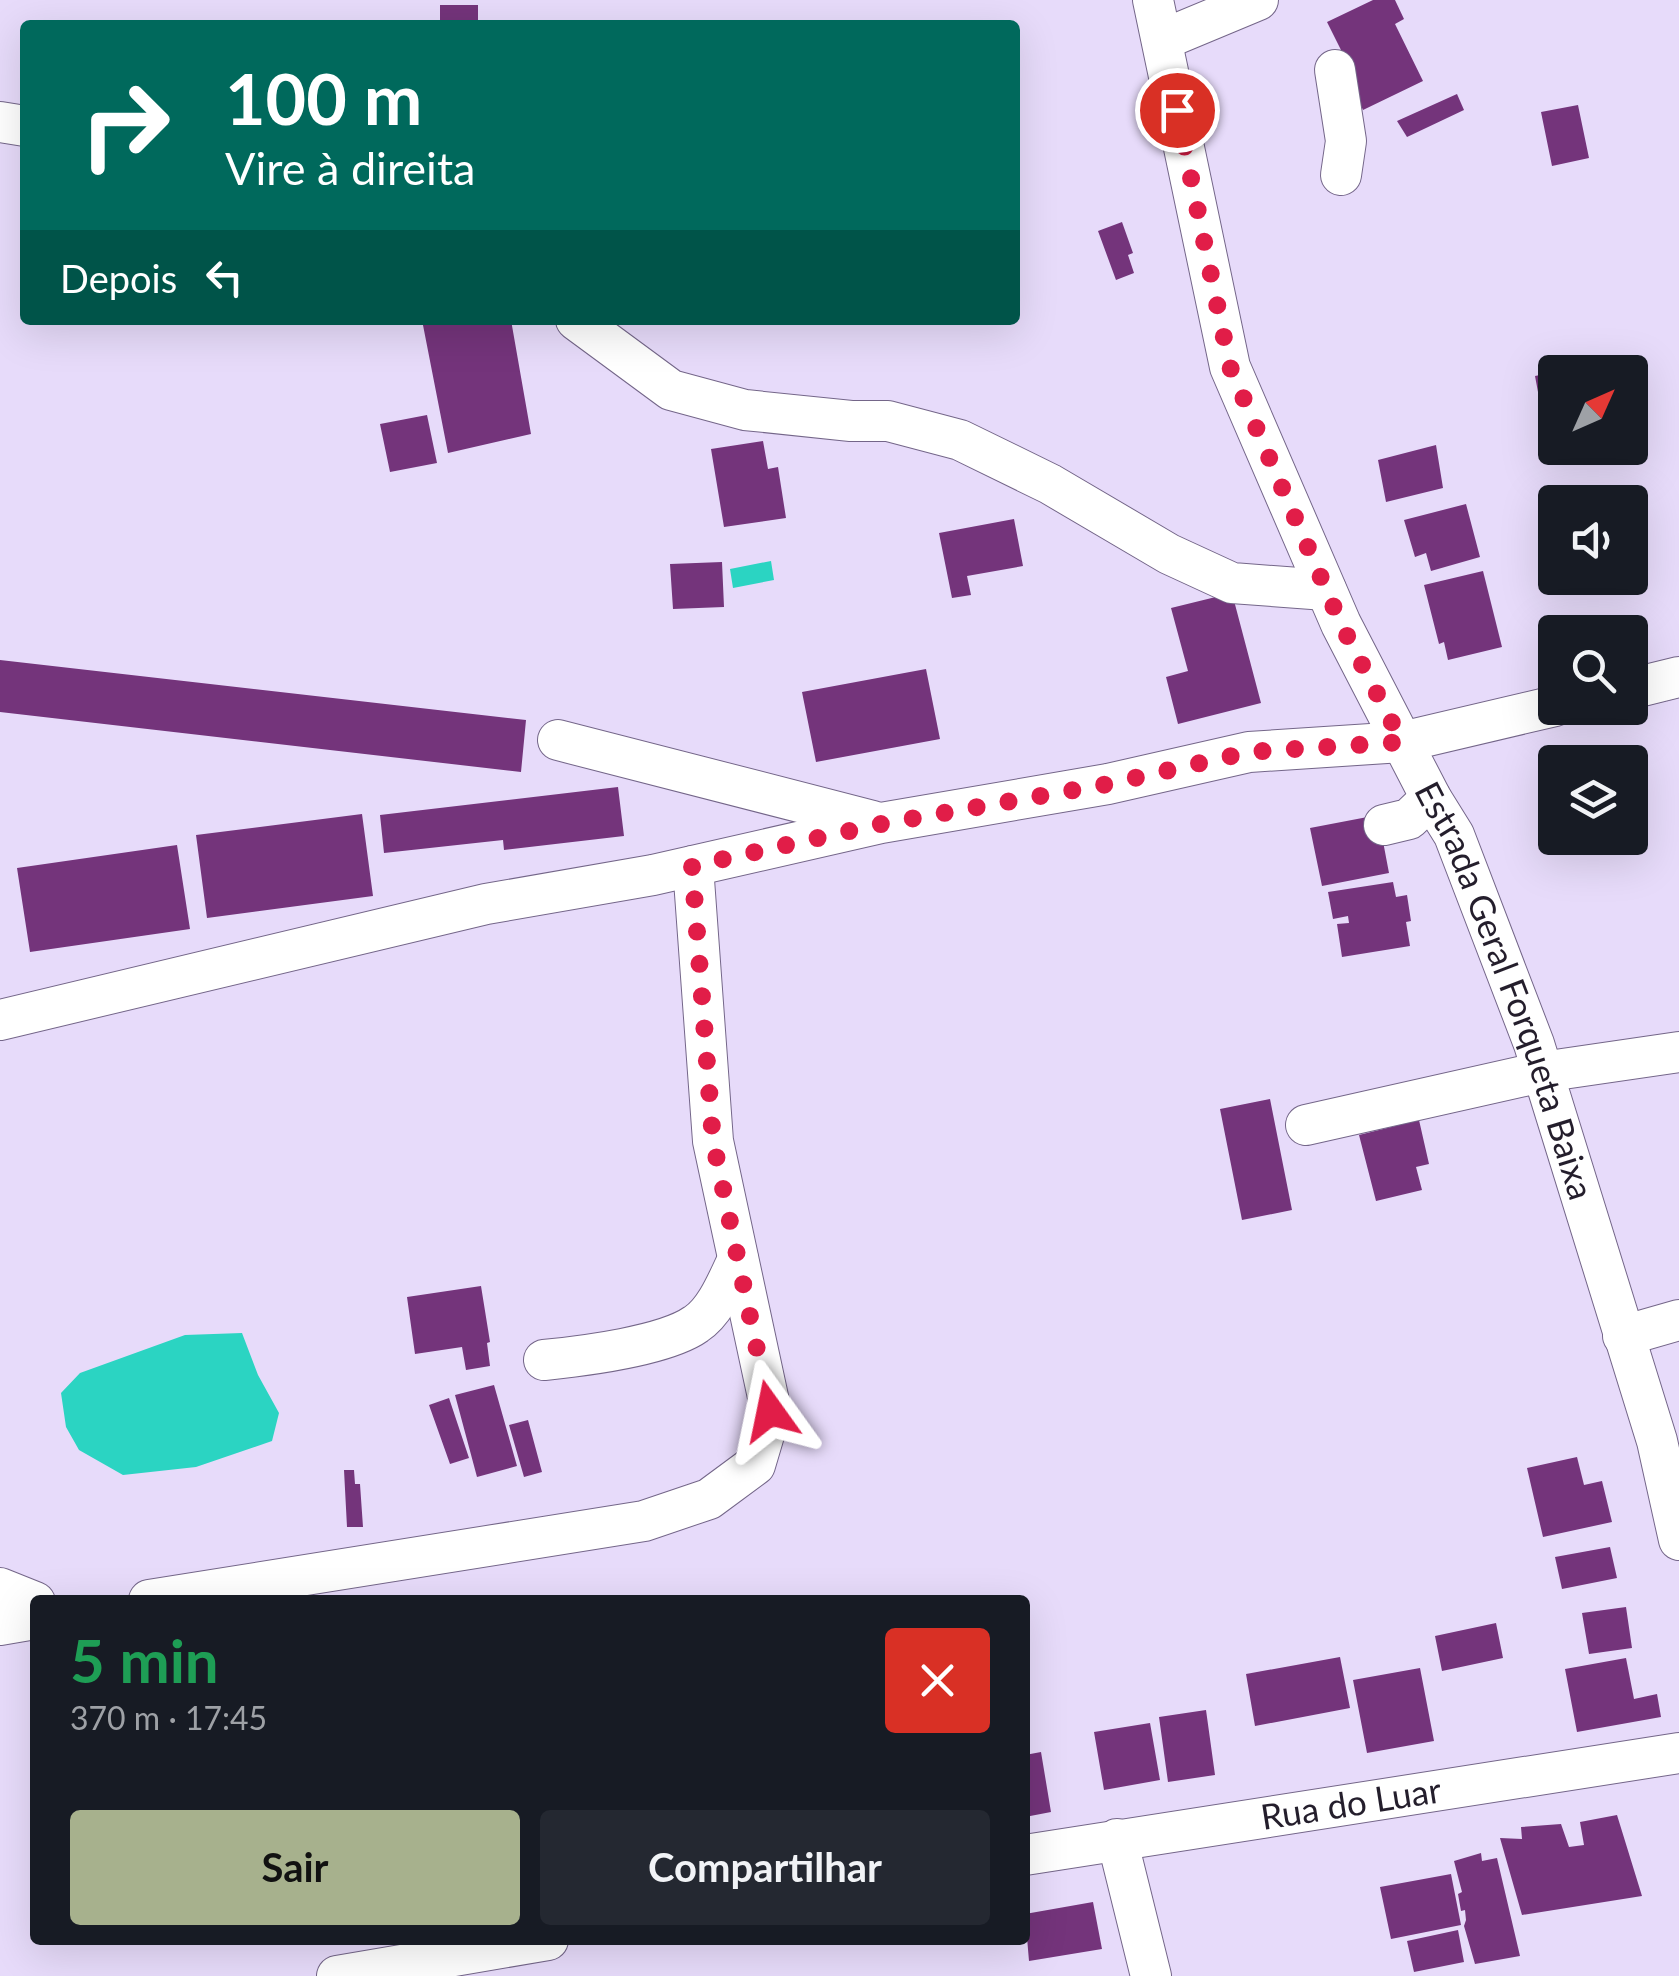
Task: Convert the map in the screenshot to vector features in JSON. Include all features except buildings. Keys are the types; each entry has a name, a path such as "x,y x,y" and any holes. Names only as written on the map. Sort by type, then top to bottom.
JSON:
{"street":[{"name":"Estrada Geral Forqueta Baixa","path":"1153,0 1230,367 1326,590 1431,798 1454,835 1542,1072 1657,1441 1679,1540"},
{"path":"1162,40 1258,0"},
{"path":"1335,70 1346,140 1340,174"},
{"path":"583,325 671,390 745,410 888,421 960,440 1050,484 1170,554 1232,583 1326,590"},
{"path":"1648,684 1679,677"},
{"path":"0,1020 486,904 692,866 881,824 1108,784 1249,752 1402,742 1538,710"},
{"path":"558,740 881,824"},
{"path":"1384,824 1409,819 1431,798"},
{"path":"180,1595 644,1521 709,1500 755,1466 770,1411 713,1141 692,866"},
{"path":"1306,1125 1542,1072 1679,1052"},
{"path":"544,1360 601,1354 696,1324 724,1289 738,1259"},
{"path":"1623,1336 1679,1320"},
{"path":"0,1588 30,1600"},
{"path":"0,1625 30,1620"},
{"name":"Rua do Luar","path":"1030,1855 1679,1754"},
{"path":"1117,1839 1151,1976"},
{"path":"336,1976 379,1973 522,1945"}],"shaded area":[{"path":"771,561 774,580 733,588 730,569"},
{"path":"242,1333 258,1375 279,1413 272,1441 196,1467 123,1475 79,1450 66,1427 61,1393 80,1373 185,1335"}],"route":[{"path":"770,1411 713,1141 692,866 881,824 1108,784 1249,752 1402,742 1341,624 1230,367 1177,110"}]}
